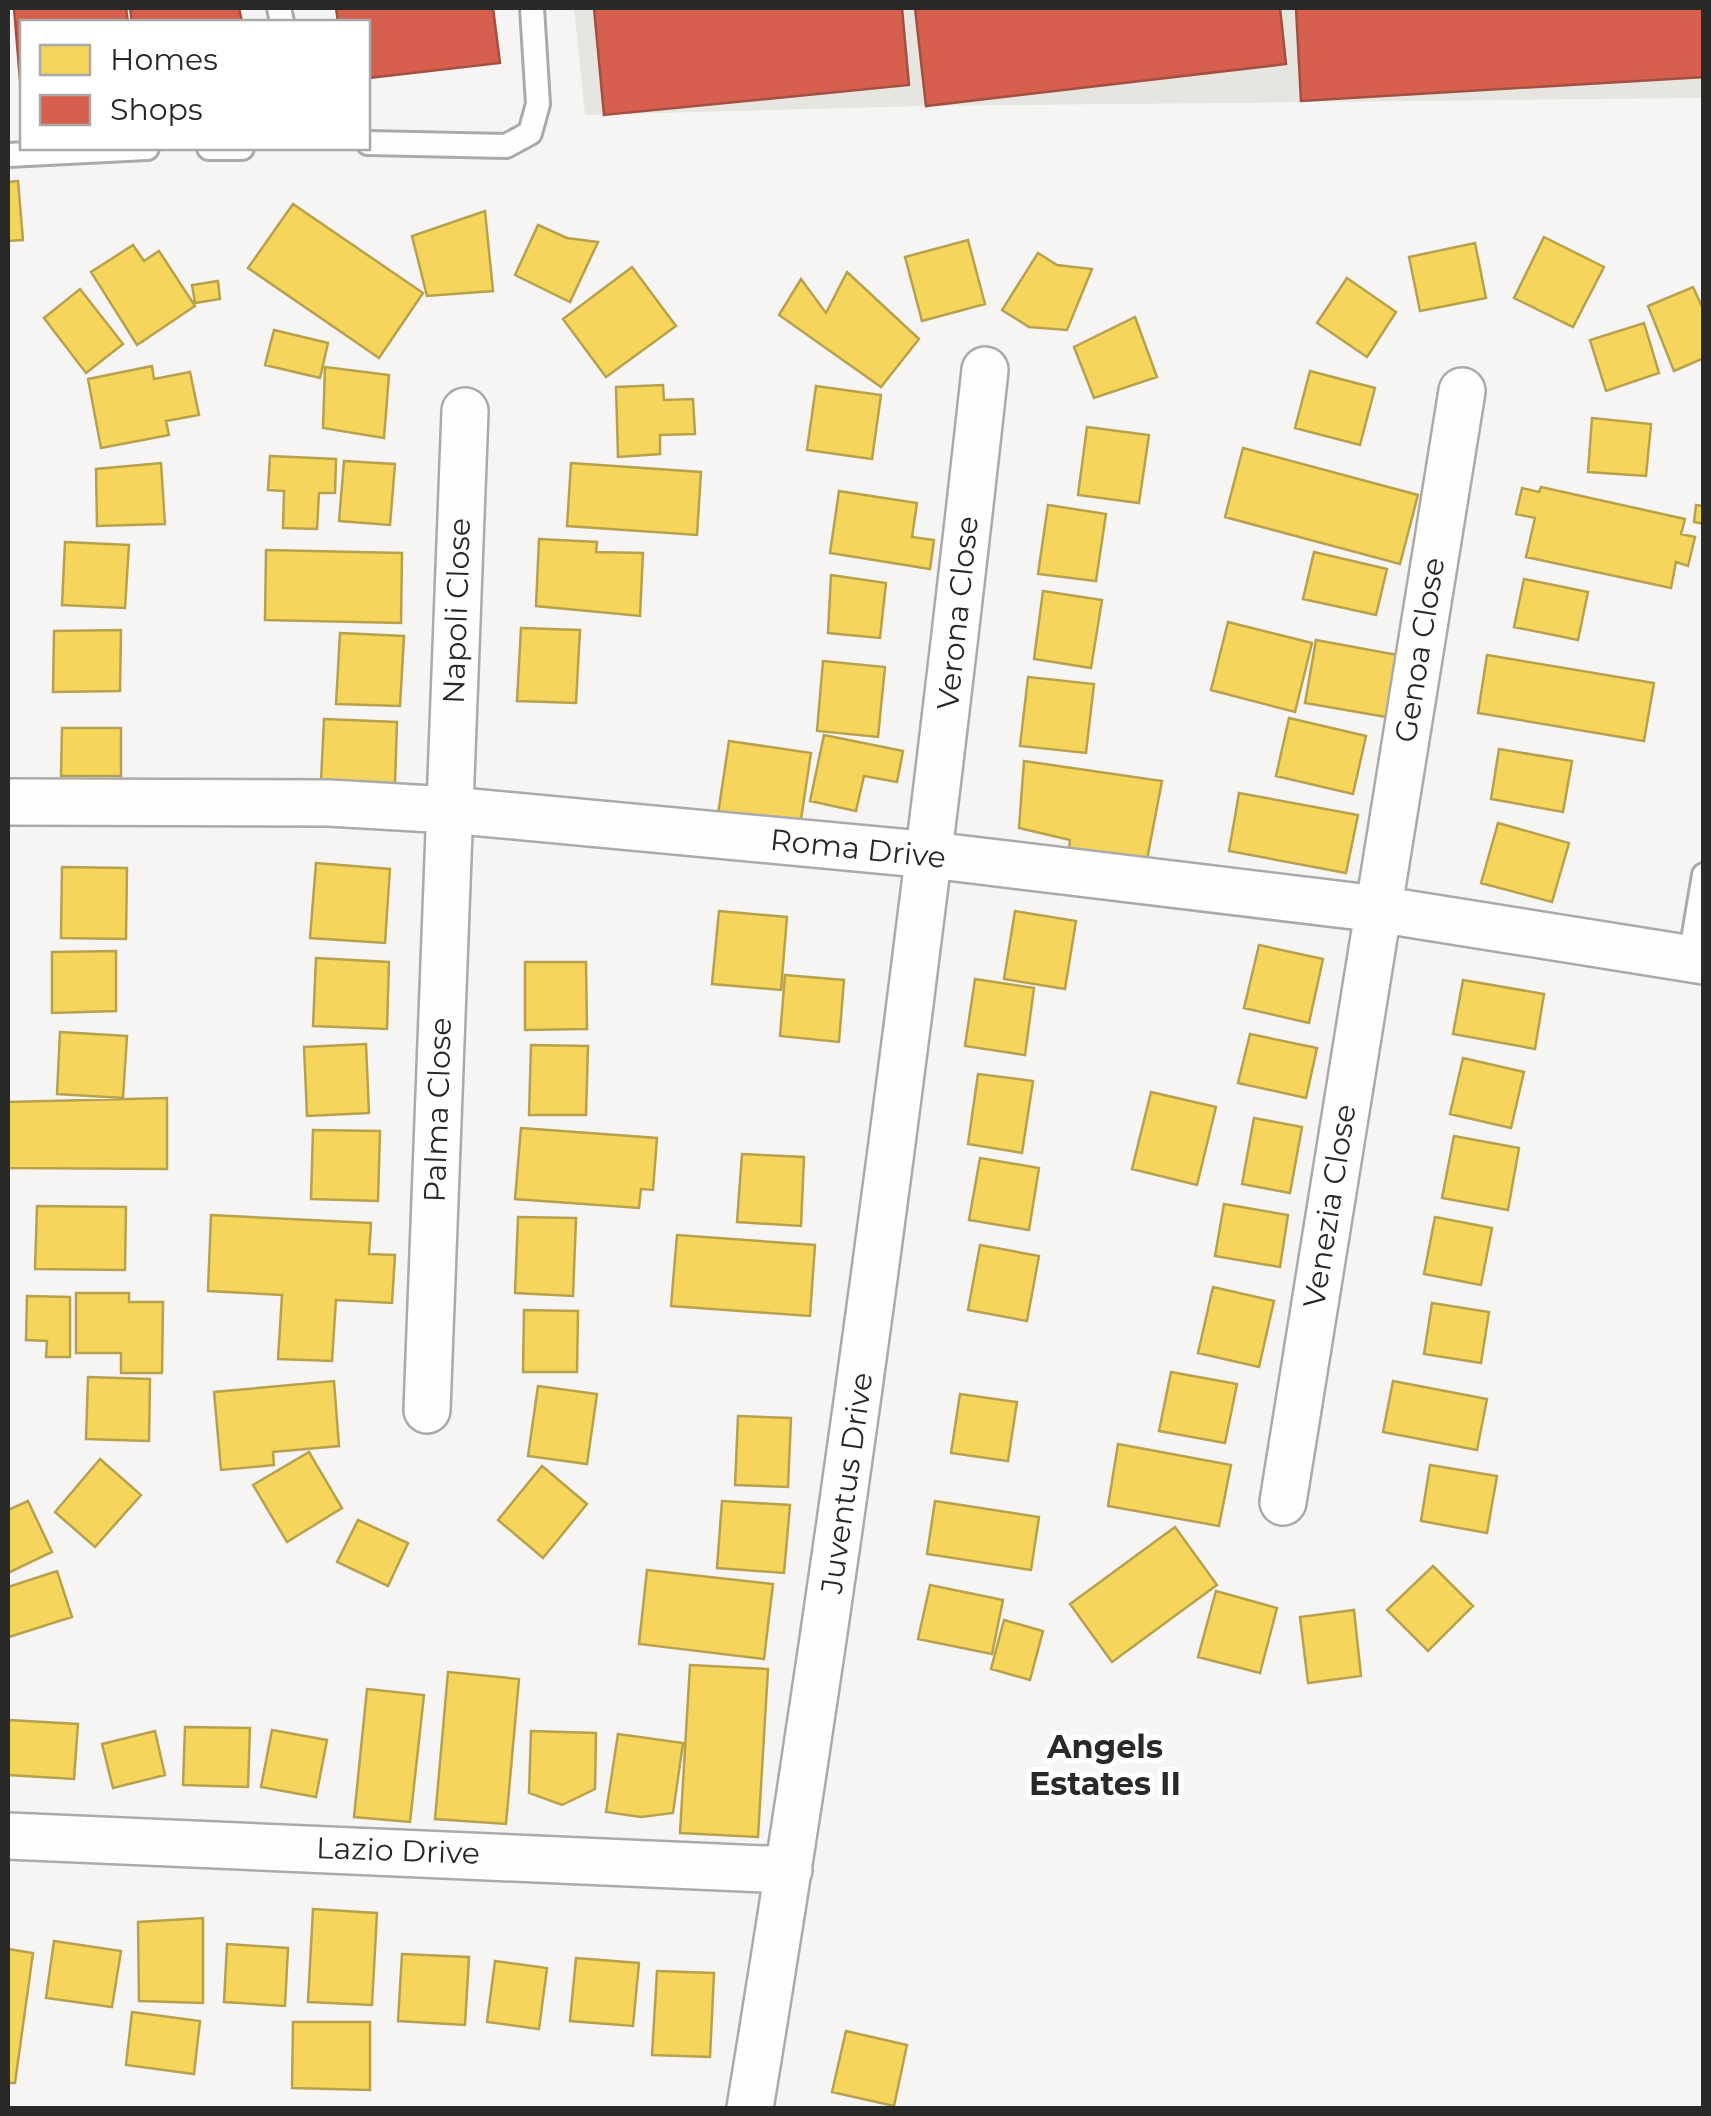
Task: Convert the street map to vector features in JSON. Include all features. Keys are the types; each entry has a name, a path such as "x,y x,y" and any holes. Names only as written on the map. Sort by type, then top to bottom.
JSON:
{"street":[{"name":"Verona Close","path":"932,855 985,370"},
{"name":"Genoa Close","path":"1378,910 1462,391"},
{"name":"Napoli Close","path":"450,810 465,412"},
{"name":"Roma Drive","path":"8,802 330,803 450,810 932,855 1378,910 1697,959"},
{"name":"Palma Close","path":"427,1410 450,810"},
{"name":"Juventus Drive","path":"750,2108 834,1582 932,855"},
{"name":"Venezia Close","path":"1283,1502 1378,910"},
{"name":"Lazio Drive","path":"8,1836 789,1870"}],"lane":[{"path":"370,143 506,146 530,133 538,104 532,8"},
{"path":"8,155 108,150"},
{"path":"1697,959 1704,876"}],"shaded area":[{"path":"574,8 1703,8 1703,98 926,106 585,115"}],"building: Homes":[{"path":"18,181 23,240 8,241 8,182"},
{"path":"293,204 423,293 379,358 248,268"},
{"path":"485,211 493,291 427,296 412,236"},
{"path":"538,225 567,238 598,242 570,302 515,275"},
{"path":"1544,237 1604,267 1573,327 1514,298"},
{"path":"968,240 985,304 922,321 905,257"},
{"path":"1475,243 1486,298 1420,311 1409,257"},
{"path":"133,245 144,261 159,251 195,306 137,345 91,272"},
{"path":"1038,253 1057,265 1092,269 1067,330 1029,327 1002,310"},
{"path":"632,267 676,326 606,377 563,319"},
{"path":"847,272 919,339 881,387 779,315 801,279 826,313"},
{"path":"1347,278 1396,312 1367,357 1317,323"},
{"path":"218,281 220,299 195,303 192,285"},
{"path":"1693,287 1704,311 1704,358 1674,371 1648,306"},
{"path":"80,289 123,344 86,373 44,318"},
{"path":"1135,317 1157,377 1094,398 1074,347"},
{"path":"1644,323 1659,373 1606,391 1590,340"},
{"path":"274,330 328,343 320,378 265,365"},
{"path":"152,366 154,379 190,372 199,415 166,421 169,435 101,448 88,379"},
{"path":"325,367 389,375 384,438 323,428"},
{"path":"1310,371 1375,388 1360,445 1295,428"},
{"path":"663,385 664,400 693,399 695,434 660,435 660,454 618,457 616,387"},
{"path":"816,386 881,395 872,459 807,450"},
{"path":"1592,418 1651,424 1646,476 1588,472"},
{"path":"1087,427 1149,435 1139,503 1078,495"},
{"path":"1243,448 1418,495 1400,564 1225,517"},
{"path":"270,456 336,459 335,493 319,493 317,529 283,528 284,491 268,490"},
{"path":"344,461 395,464 390,525 339,521"},
{"path":"161,463 165,524 97,526 96,469"},
{"path":"571,463 701,472 697,535 567,526"},
{"path":"1541,487 1685,519 1681,534 1695,537 1688,566 1676,562 1671,588 1526,557 1535,518 1516,514 1522,488 1539,492"},
{"path":"839,491 917,503 912,537 934,540 930,569 830,553"},
{"path":"1048,505 1106,514 1096,581 1038,574"},
{"path":"1696,505 1704,506 1704,524 1694,522"},
{"path":"539,539 597,542 596,552 643,553 640,616 536,606"},
{"path":"65,542 129,545 125,608 62,605"},
{"path":"266,550 402,553 401,623 265,620"},
{"path":"1314,552 1387,569 1376,615 1303,599"},
{"path":"831,575 886,583 880,638 828,633"},
{"path":"1524,579 1588,592 1578,640 1514,627"},
{"path":"1043,591 1102,600 1091,668 1034,659"},
{"path":"1228,622 1312,643 1295,712 1211,690"},
{"path":"521,628 580,630 576,703 517,701"},
{"path":"121,630 120,691 53,692 54,631"},
{"path":"340,633 404,636 400,706 336,704"},
{"path":"1316,640 1403,656 1392,718 1305,703"},
{"path":"1487,655 1654,683 1644,741 1478,713"},
{"path":"823,661 885,667 878,737 817,731"},
{"path":"1028,677 1094,684 1086,753 1020,746"},
{"path":"1289,718 1366,736 1353,794 1276,776"},
{"path":"324,719 397,722 395,784 321,781"},
{"path":"62,728 121,728 121,776 61,776"},
{"path":"824,735 903,751 897,782 864,776 856,811 810,801"},
{"path":"729,741 811,753 800,826 718,814"},
{"path":"1499,749 1572,761 1563,812 1491,799"},
{"path":"1024,761 1162,781 1145,870 1069,851 1070,840 1019,828"},
{"path":"1239,793 1358,815 1346,873 1229,851"},
{"path":"1498,823 1569,843 1552,902 1481,883"},
{"path":"316,863 390,869 385,943 310,938"},
{"path":"62,867 127,868 126,939 61,938"},
{"path":"719,911 787,917 781,990 712,984"},
{"path":"1015,911 1076,921 1065,989 1004,979"},
{"path":"1259,945 1323,959 1309,1023 1244,1008"},
{"path":"116,951 116,1011 52,1013 52,952"},
{"path":"316,958 389,962 387,1029 313,1026"},
{"path":"525,962 586,962 587,1029 525,1030"},
{"path":"785,975 844,980 839,1042 780,1036"},
{"path":"975,979 1034,988 1025,1055 965,1046"},
{"path":"1463,980 1544,994 1535,1049 1453,1034"},
{"path":"60,1032 127,1036 123,1098 57,1094"},
{"path":"1250,1034 1317,1048 1306,1098 1238,1083"},
{"path":"366,1044 369,1113 307,1116 304,1047"},
{"path":"531,1045 588,1046 586,1115 529,1115"},
{"path":"1463,1058 1524,1072 1511,1128 1450,1114"},
{"path":"978,1074 1033,1081 1022,1153 968,1144"},
{"path":"1151,1092 1216,1107 1197,1185 1132,1169"},
{"path":"167,1098 167,1169 8,1168 8,1102"},
{"path":"1254,1118 1302,1127 1290,1193 1242,1184"},
{"path":"521,1128 657,1138 653,1190 641,1189 639,1208 515,1199"},
{"path":"313,1130 380,1131 378,1201 311,1199"},
{"path":"1454,1136 1519,1148 1508,1210 1442,1198"},
{"path":"742,1154 804,1157 801,1226 737,1222"},
{"path":"980,1158 1039,1168 1029,1230 969,1220"},
{"path":"1224,1204 1288,1215 1280,1267 1215,1256"},
{"path":"37,1206 126,1207 125,1270 35,1269"},
{"path":"211,1215 371,1223 369,1254 395,1255 392,1303 336,1300 332,1361 278,1359 282,1295 208,1291"},
{"path":"518,1217 576,1218 573,1296 515,1293"},
{"path":"1435,1217 1492,1228 1481,1285 1424,1274"},
{"path":"677,1235 815,1245 810,1316 671,1306"},
{"path":"980,1245 1039,1256 1027,1321 968,1310"},
{"path":"1213,1287 1274,1301 1259,1367 1198,1353"},
{"path":"76,1293 129,1293 129,1302 163,1302 162,1373 121,1373 121,1353 76,1353"},
{"path":"27,1296 70,1297 70,1357 46,1357 47,1341 26,1340"},
{"path":"1432,1303 1489,1312 1481,1363 1424,1354"},
{"path":"524,1310 578,1311 577,1372 523,1372"},
{"path":"1171,1372 1237,1384 1225,1443 1159,1431"},
{"path":"88,1377 150,1379 149,1441 86,1439"},
{"path":"334,1381 339,1446 273,1452 274,1465 221,1470 214,1392"},
{"path":"1393,1381 1487,1399 1477,1450 1383,1432"},
{"path":"538,1386 597,1394 587,1464 528,1456"},
{"path":"960,1394 1017,1402 1008,1461 951,1453"},
{"path":"738,1416 791,1418 788,1487 735,1485"},
{"path":"1118,1444 1231,1465 1219,1526 1108,1506"},
{"path":"309,1452 342,1508 287,1542 253,1485"},
{"path":"100,1459 141,1495 95,1547 55,1512"},
{"path":"1430,1465 1497,1476 1487,1533 1421,1521"},
{"path":"542,1466 587,1504 543,1558 498,1520"},
{"path":"28,1501 52,1552 8,1573 8,1510"},
{"path":"722,1501 790,1505 784,1573 717,1568"},
{"path":"935,1501 1039,1517 1031,1570 927,1554"},
{"path":"358,1520 408,1543 388,1586 337,1562"},
{"path":"1175,1527 1217,1585 1112,1662 1070,1604"},
{"path":"1433,1566 1473,1606 1428,1651 1387,1610"},
{"path":"647,1570 773,1584 764,1659 639,1644"},
{"path":"57,1571 72,1617 9,1637 8,1587"},
{"path":"930,1585 1003,1600 992,1654 918,1639"},
{"path":"1216,1591 1277,1608 1260,1673 1198,1657"},
{"path":"1354,1610 1361,1676 1308,1683 1300,1617"},
{"path":"1004,1620 1043,1631 1030,1680 991,1669"},
{"path":"690,1665 768,1669 758,1837 680,1833"},
{"path":"448,1672 519,1679 506,1824 435,1819"},
{"path":"367,1689 424,1695 410,1822 354,1817"},
{"path":"9,1720 78,1724 74,1779 8,1775"},
{"path":"185,1727 250,1728 248,1787 183,1785"},
{"path":"272,1730 327,1740 316,1797 261,1787"},
{"path":"155,1731 165,1775 113,1788 102,1744"},
{"path":"531,1731 596,1733 595,1789 562,1805 529,1793"},
{"path":"618,1734 683,1743 673,1813 641,1817 606,1812"},
{"path":"313,1909 377,1913 372,2005 308,2002"},
{"path":"203,1918 203,2003 139,2001 138,1922"},
{"path":"54,1941 121,1951 112,2007 46,1998"},
{"path":"227,1944 288,1948 285,2006 224,2002"},
{"path":"8,1949 33,1953 15,2083 8,2083"},
{"path":"402,1954 469,1957 465,2025 398,2021"},
{"path":"576,1958 639,1963 633,2026 570,2021"},
{"path":"495,1961 547,1968 539,2029 487,2022"},
{"path":"657,1971 714,1973 710,2057 652,2055"},
{"path":"132,2012 200,2021 194,2074 126,2065"},
{"path":"293,2022 370,2022 370,2090 292,2088"},
{"path":"846,2031 907,2045 894,2106 832,2092"}],"building: Shops":[{"path":"14,8 126,8 128,20 20,20 20,80"},
{"path":"130,8 239,8 242,20 132,20"},
{"path":"336,8 493,8 500,63 370,78 370,20 338,20"},
{"path":"594,8 902,8 909,85 604,115"},
{"path":"915,8 1280,8 1286,64 926,106"},
{"path":"1296,8 1704,8 1704,77 1301,101"}],"district":[{"name":"Angels Estates II","path":"1105,1766"}]}
